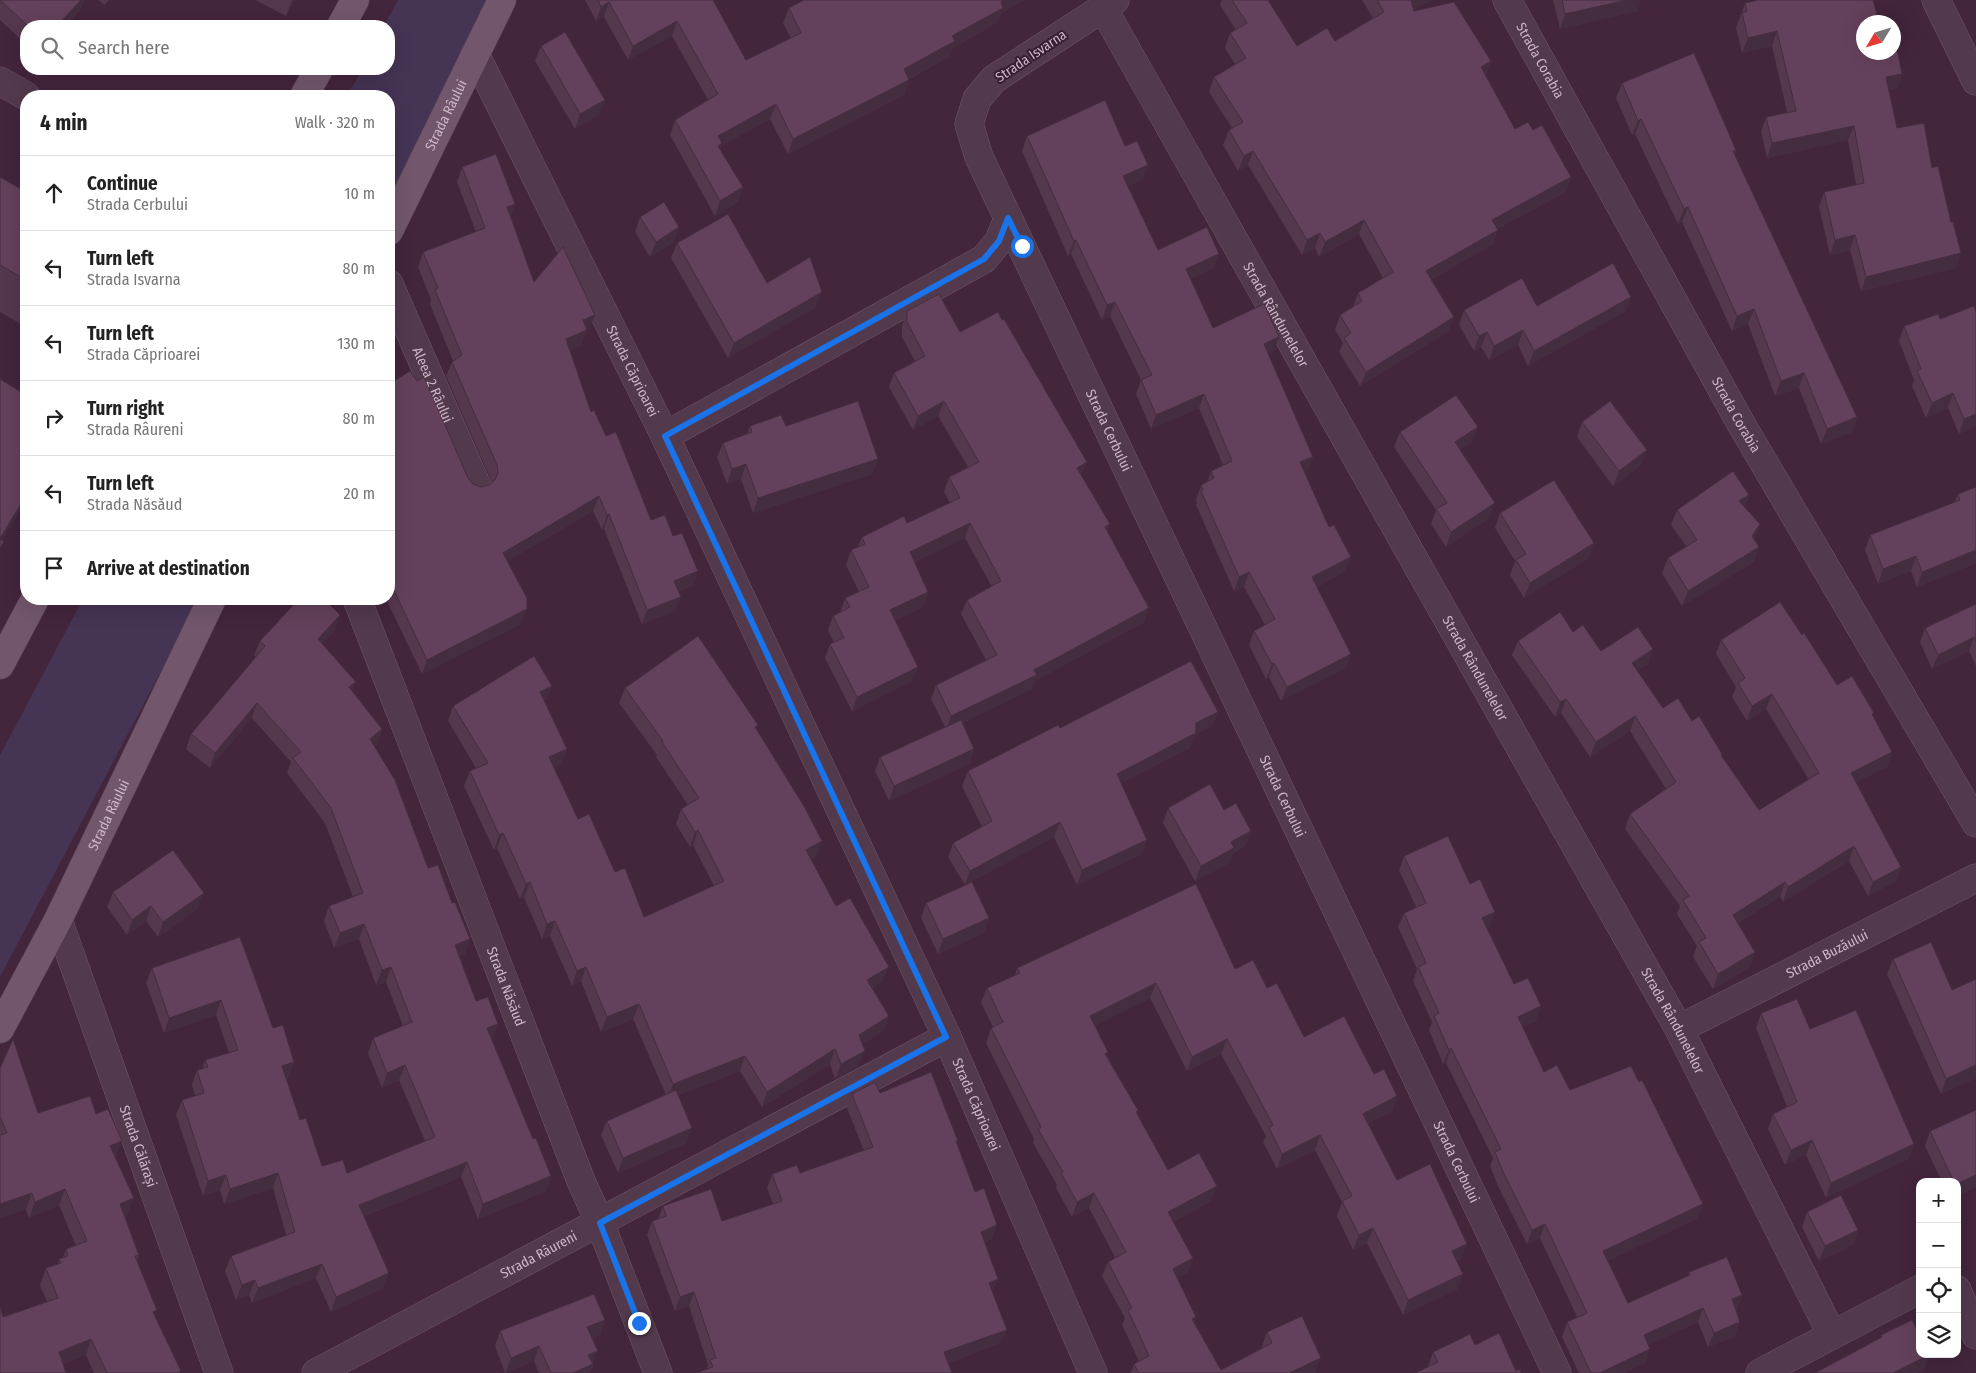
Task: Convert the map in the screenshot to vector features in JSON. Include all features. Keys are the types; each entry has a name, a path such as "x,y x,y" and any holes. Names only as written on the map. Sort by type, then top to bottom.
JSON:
{"main road":[{"path":"344,20 355,0"},
{"name":"Strada Râului","path":"395,219 502,0"},
{"path":"307,90 316,75"},
{"path":"0,665 32,605"},
{"name":"Strada Râului","path":"0,1029 58,920 209,605"}],"street":[{"name":"Strada Corabia","path":"1507,0 1740,422 1976,823"},
{"path":"1936,0 1976,81"},
{"name":"Strada Isvarna","path":"1008,218 980,157 969,124 977,99 994,79 1109,4"},
{"name":"Strada Rândunelelor","path":"1109,4 1679,1029 1832,1335"},
{"name":"Strada Căprioarei","path":"475,54 665,436 946,1037 1093,1373"},
{"path":"0,81 20,93"},
{"path":"665,436 984,259 999,241 1008,218"},
{"name":"Strada Cerbului","path":"1008,218 1557,1373"},
{"name":"Aleea 2 Râului","path":"395,298 477,486"},
{"name":"Strada Năsăud","path":"360,605 581,1181 600,1223 658,1373"},
{"name":"Strada Buzăului","path":"1679,1029 1976,878"},
{"name":"Strada Călărași","path":"58,920 219,1373"},
{"name":"Strada Râureni","path":"316,1373 946,1037"},
{"path":"1760,1373 1916,1291"},
{"path":"1961,1299 1976,1335"}],"shaded area":[{"path":"398,0 491,0 395,195 395,90 350,90 359,75 395,75 395,20 387,20"},
{"path":"80,605 196,605 0,977 0,755"}],"building":[{"path":"0,0 81,0 63,20 22,20"},
{"path":"598,0 713,0 746,60 801,33 789,8 804,0 1004,0 1001,2 1003,8 952,36 955,41 904,69 909,80 793,139 776,104 718,136 722,143 718,146 743,187 720,201 675,120 718,94 677,21 633,46 609,2 601,7"},
{"path":"1232,0 1268,0 1297,46 1327,28 1335,41 1384,12 1377,0 1411,0 1414,11 1454,2 1491,61 1481,67 1515,129 1528,122 1533,130 1542,125 1571,177 1492,220 1498,230 1426,271 1454,317 1366,372 1344,338 1351,333 1340,315 1362,301 1358,293 1393,272 1364,220 1325,242 1320,233 1307,240 1253,151 1244,156 1229,130 1243,122 1214,77 1246,58 1230,33 1247,23"},
{"path":"1562,0 1627,0 1565,14"},
{"path":"1758,0 1873,0 1877,15 1856,15 1856,60 1899,60 1902,74 1886,77 1897,128 1924,123 1932,168 1938,166 1951,222 1953,222 1961,253 1866,277 1855,235 1835,240 1824,192 1864,183 1854,126 1772,143 1766,117 1796,111 1777,31 1748,38 1742,13 1747,11 1745,3"},
{"path":"565,32 605,100 580,114 541,46"},
{"path":"1694,53 1736,150 1733,151 1857,417 1827,429 1804,373 1781,381 1754,309 1737,316 1688,207 1684,209 1641,119 1638,121 1622,83"},
{"path":"1105,100 1125,146 1137,141 1148,165 1123,176 1158,250 1207,227 1219,254 1186,269 1213,328 1264,304 1279,337 1264,344 1313,457 1300,462 1329,527 1334,525 1351,557 1312,577 1351,654 1287,687 1254,631 1275,619 1249,572 1239,577 1201,491 1203,490 1201,485 1214,478 1211,471 1232,461 1204,394 1156,415 1141,380 1152,375 1115,302 1107,305 1076,240 1074,241 1027,136"},
{"path":"496,154 515,204 507,207 534,282 563,247 595,315 583,320 587,330 566,339 591,412 594,410 606,436 616,432 651,520 665,515 673,536 682,533 698,571 674,581 681,597 647,610 609,514 607,515 599,496 503,553 527,598 527,609 427,660 395,593 395,380 410,371 417,381 424,377 468,478 473,484 481,487 489,485 495,480 498,473 497,465 452,362 462,355 435,290 438,288 423,252 485,228 462,167"},
{"path":"0,177 20,189 20,277 0,265"},
{"path":"664,202 679,227 656,242 640,217"},
{"path":"728,214 767,283 810,257 822,292 734,343 677,243"},
{"path":"1613,263 1631,297 1534,351 1523,330 1494,346 1487,332 1479,336 1464,310 1522,278 1537,306"},
{"path":"939,294 960,332 998,312 1002,320 1004,319 1087,462 1077,468 1110,524 1105,527 1149,608 1034,670 1037,675 951,716 936,685 997,655 967,600 1001,581 970,523 910,552 928,592 890,610 918,667 857,697 830,644 844,638 833,616 850,607 845,598 869,587 851,550 865,544 862,537 904,516 907,523 960,498 949,477 979,462 944,401 918,416 894,373 925,356 907,322 907,311"},
{"path":"1974,306 1976,312 1976,414 1964,419 1953,393 1932,403 1917,371 1921,369 1904,326 1938,314 1940,319"},
{"path":"0,379 20,391 20,505 0,539"},
{"path":"1456,395 1478,427 1455,442 1495,503 1451,532 1436,509 1447,503 1400,432"},
{"path":"858,401 878,459 758,498 746,464 732,469 723,443 752,432 750,426 781,415 786,426"},
{"path":"1610,401 1647,450 1619,471 1582,422"},
{"path":"1733,471 1749,495 1739,501 1760,524 1752,536 1759,547 1688,591 1668,558 1697,540 1677,510"},
{"path":"1554,480 1594,543 1530,583 1516,560 1526,554 1500,513"},
{"path":"1976,487 1976,550 1922,572 1916,556 1883,569 1870,535 1960,500 1958,494"},
{"path":"0,539 4,541 0,548"},
{"path":"1780,602 1802,635 1804,633 1837,685 1852,676 1874,713 1872,714 1892,752 1851,773 1901,867 1873,882 1854,846 1788,887 1785,882 1733,915 1755,952 1718,974 1699,942 1706,938 1683,900 1689,896 1630,814 1676,782 1635,716 1596,742 1566,699 1560,702 1518,641 1560,612 1573,632 1583,625 1601,651 1638,627 1653,649 1632,663 1663,708 1678,698 1692,721 1699,716 1721,755 1759,810 1819,773 1772,694 1752,706 1738,683 1745,678 1721,640"},
{"path":"1976,604 1976,641 1974,637 1938,655 1925,628"},
{"path":"293,605 330,605 340,615 318,639 356,682 349,687 382,729 370,739 395,780 428,868 438,865 452,903 455,902 470,939 455,945 476,1001 488,997 498,1024 487,1028 533,1139 536,1138 551,1176 483,1204 467,1162 359,1205 389,1273 336,1297 322,1264 258,1288 255,1280 242,1285 231,1256 295,1232 278,1173 230,1189 226,1175 208,1181 182,1100 204,1093 197,1070 208,1067 205,1060 238,1050 221,1000 169,1018 152,968 240,937 273,1028 283,1025 294,1062 282,1066 300,1120 306,1118 322,1166 343,1160 347,1173 435,1137 405,1065 387,1073 373,1038 412,1022 391,967 382,970 364,924 340,933 329,906 363,893 331,808 293,758 301,752 257,703 215,753 191,734 265,646 260,641"},
{"path":"698,636 758,725 755,727 804,806 822,841 806,850 836,906 850,898 889,967 867,980 889,1016 859,1035 865,1051 841,1064 835,1049 767,1092 745,1056 673,1084 639,1004 607,1017 586,967 577,971 555,921 547,924 530,882 526,884 503,833 499,835 470,771 488,763 453,706 534,656 552,686 540,692 567,749 549,757 578,819 589,814 615,872 625,868 644,917 724,881 698,830 695,832 681,809 699,798 663,741 625,688"},
{"path":"1191,661 1218,712 1196,723 1196,733 1117,774 1147,840 1082,870 1060,822 970,871 953,843 992,821 968,771 1058,725 1060,728"},
{"path":"961,720 974,749 894,786 880,757"},
{"path":"1210,784 1224,810 1236,803 1251,831 1231,842 1234,848 1201,866 1168,808"},
{"path":"1448,836 1470,884 1480,879 1495,912 1482,918 1514,984 1528,978 1541,1006 1518,1017 1544,1072 1557,1065 1570,1090 1631,1066 1639,1082 1642,1080 1703,1204 1603,1251 1628,1303 1690,1275 1689,1272 1727,1257 1742,1295 1732,1299 1740,1322 1714,1333 1703,1308 1644,1335 1650,1349 1600,1373 1591,1373 1567,1322 1587,1313 1545,1224 1532,1230 1503,1172 1495,1152 1501,1149 1451,1048 1449,1050 1434,1016 1439,1013 1418,967 1426,963 1404,913 1426,903 1404,856"},
{"path":"173,850 204,893 163,922 151,906 132,920 113,892"},
{"path":"972,882 989,918 943,939 926,903"},
{"path":"1196,884 1235,969 1253,960 1267,988 1277,983 1304,1037 1344,1016 1374,1074 1384,1069 1397,1096 1363,1114 1397,1180 1430,1164 1467,1244 1452,1251 1463,1274 1408,1300 1373,1228 1359,1235 1342,1201 1352,1196 1320,1135 1282,1154 1269,1128 1273,1125 1227,1039 1192,1057 1156,983 1090,1016 1108,1052 1105,1054 1138,1110 1136,1112 1168,1170 1199,1153 1217,1186 1168,1212 1193,1258 1173,1269 1196,1317 1192,1319 1221,1370 1272,1343 1267,1332 1302,1316 1321,1358 1289,1373 1139,1373 1134,1364 1149,1356 1128,1310 1132,1308 1108,1262 1126,1252 1094,1193 1077,1202 1061,1173 1063,1172 1038,1129 1041,1127 991,1028 1003,1022 987,988 1020,973 1017,968"},
{"path":"1931,942 1952,990 1976,979 1976,1065 1946,1079 1893,959"},
{"path":"1797,999 1810,1029 1856,1010 1914,1144 1831,1183 1812,1140 1791,1150 1773,1114 1797,1102 1761,1013"},
{"path":"13,1039 38,1113 90,1096 96,1114 108,1109 122,1141 110,1146 134,1198 120,1204 139,1255 135,1256 157,1310 153,1312 181,1371 177,1373 107,1373 91,1339 59,1352 66,1373 0,1373 0,1306 3,1317 58,1298 46,1268 61,1263 59,1259 68,1256 66,1249 87,1241 65,1189 35,1202 32,1193 0,1204 0,1135 7,1133 0,1117 0,1068"},
{"path":"931,1072 958,1141 956,1141 975,1192 984,1188 997,1225 981,1232 998,1279 989,1283 1007,1330 944,1352 952,1373 696,1373 713,1367 710,1360 716,1358 694,1292 680,1297 652,1221 666,1216 663,1206 711,1189 722,1221 782,1201 772,1174 797,1165 800,1173 873,1147 852,1094 875,1082 880,1093"},
{"path":"676,1090 692,1128 623,1158 607,1121"},
{"path":"1976,1110 1976,1175 1961,1182 1961,1178 1952,1178 1930,1131"},
{"path":"1841,1195 1858,1230 1825,1246 1807,1212"},
{"path":"594,1294 605,1320 587,1327 598,1351 588,1355 593,1364 573,1373 551,1373 539,1346 511,1358 500,1331"},
{"path":"1912,1320 1916,1328 1916,1358 1923,1358 1893,1373 1815,1373 1882,1337 1881,1335"},
{"path":"1499,1333 1516,1371 1520,1369 1521,1373 1415,1373 1438,1362 1433,1352 1470,1334 1475,1345"}],"route":[{"path":"639,1323 600,1223 946,1037 665,436 984,259 999,241 1008,218 1022,246"}]}
